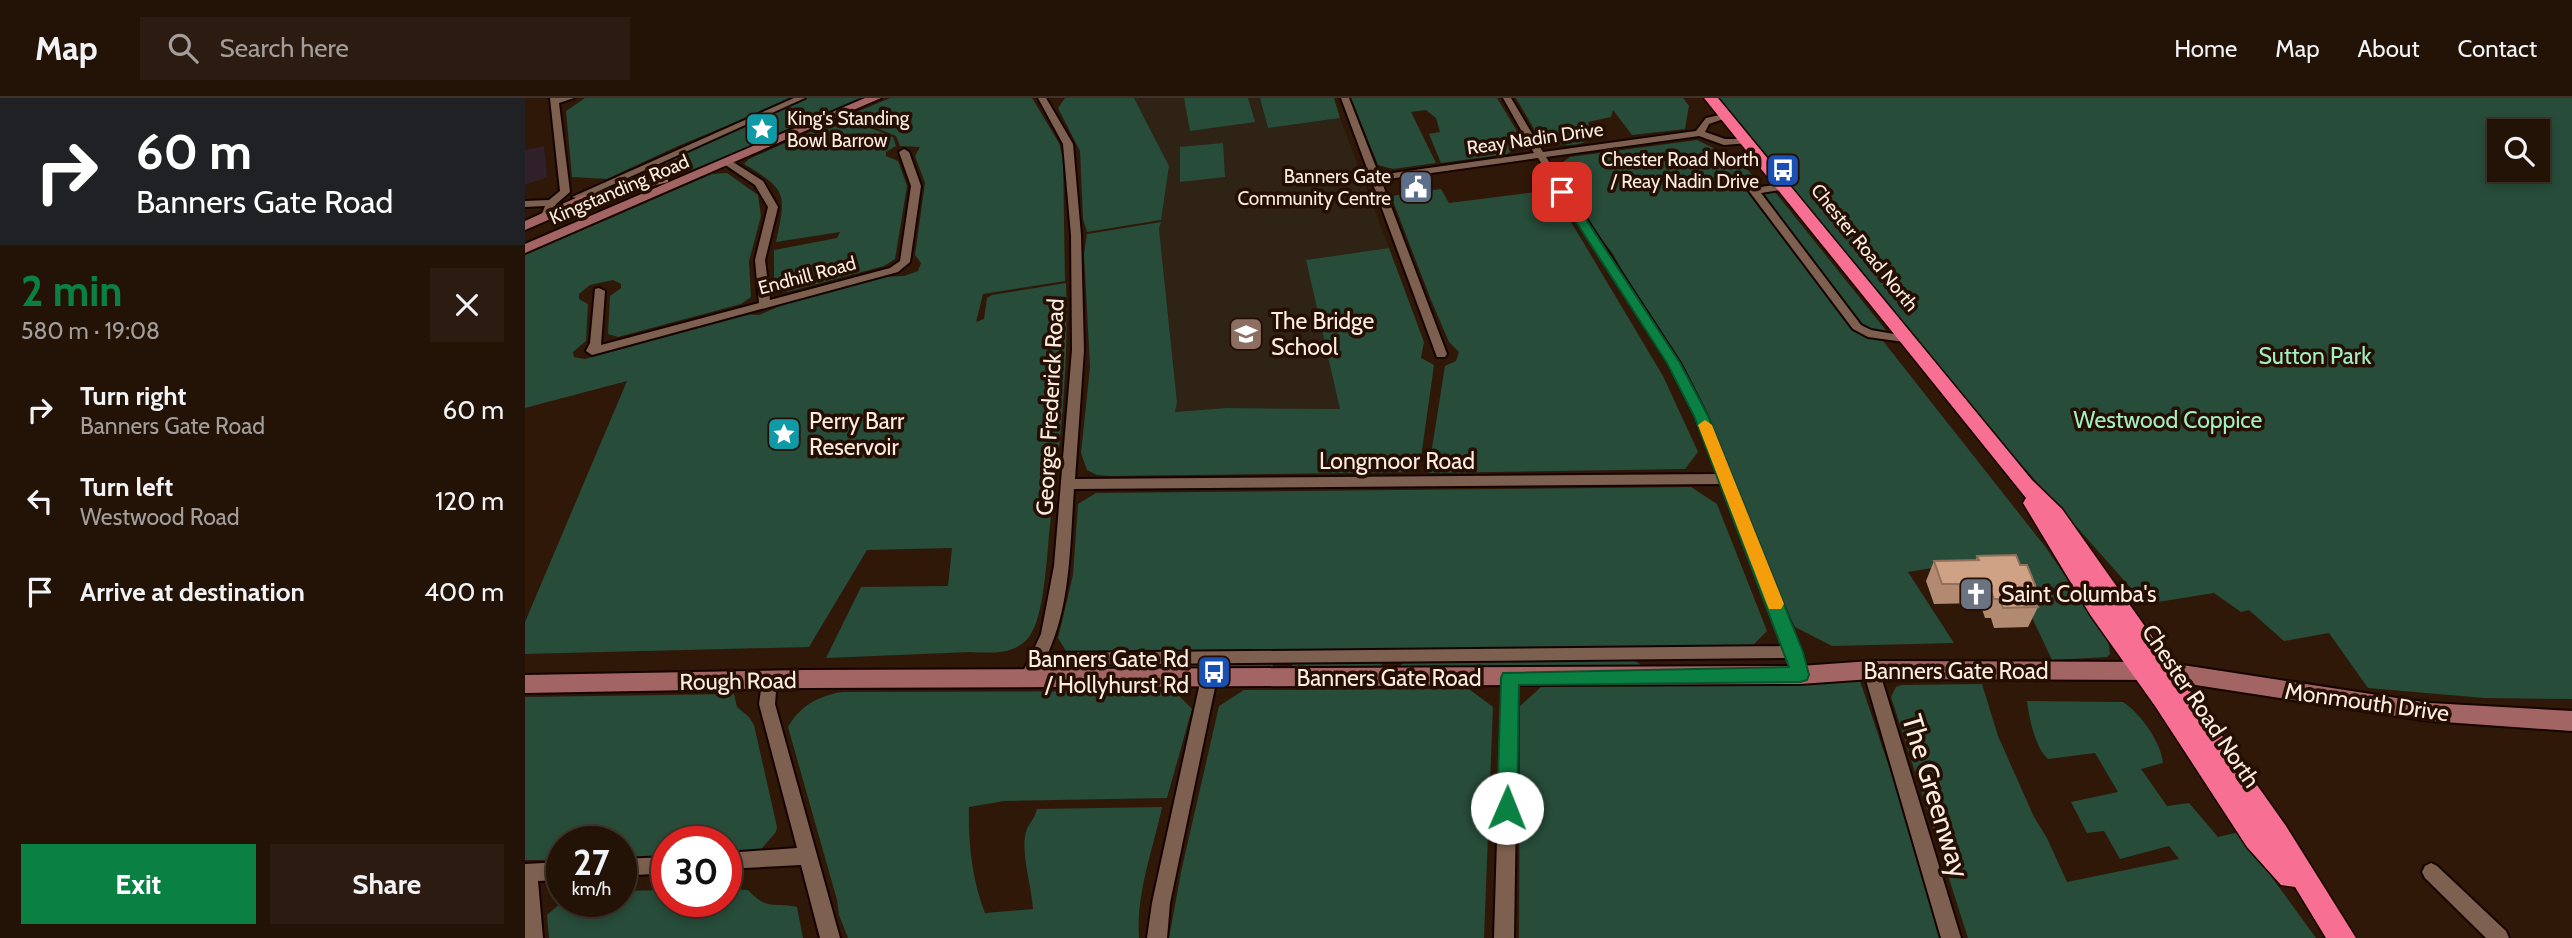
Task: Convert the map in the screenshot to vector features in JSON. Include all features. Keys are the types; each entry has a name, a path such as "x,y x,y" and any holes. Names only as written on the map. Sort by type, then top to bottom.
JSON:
{"highway":[{"name":"Chester Road North","path":"1711,98 2025,485 2039,515 2152,671 2164,699 2256,838 2325,911 2342,938"}],"main road":[{"name":"Kingstanding Road","path":"525,249 613,212"}],"street":[{"path":"549,210 565,192 554,100 570,98"},
{"name":"Kingstanding Road","path":"525,226 549,210 801,98"},
{"name":"Kingstanding Road","path":"613,212 875,98"},
{"path":"1345,98 1441,354"},
{"path":"1507,98 1674,363 1701,416 1794,652 1800,675"},
{"name":"George Frederick Road","path":"1033,669 1049,634 1058,580 1078,350 1076,235 1069,144 1048,100"},
{"name":"Reay Nadin Drive","path":"1700,133 1702,124 1707,120 1726,115"},
{"name":"Reay Nadin Drive","path":"1376,178 1700,133 1724,142 1747,141"},
{"name":"Endhill Road","path":"599,291 601,344 894,270 905,262 916,186 904,152"},
{"path":"727,162 759,183 773,207 760,260 765,304"},
{"name":"Kingstanding Road","path":"581,198 727,162"},
{"name":"Chester Road North","path":"1782,187 1754,191 1857,327 1868,333 1907,340"},
{"path":"565,192 605,202 613,212"},
{"path":"525,204 549,210 566,224 581,225"},
{"name":"Longmoor Road","path":"1068,484 1726,479"},
{"name":"Banners Gate Road","path":"950,678 1033,669 1794,652"},
{"name":"Banners Gate Road","path":"1033,669 1209,678 1800,675 1871,670 2152,671"},
{"name":"The Greenway","path":"1871,670 1951,938"},
{"name":"Monmouth Drive","path":"2152,671 2430,712 2572,721"},
{"name":"Rough Road","path":"525,684 950,678"},
{"path":"1157,938 1161,902 1209,678"},
{"path":"1504,938 1510,678"},
{"path":"769,680 767,704 830,938"},
{"path":"742,860 807,856"},
{"path":"533,938 527,873 546,872"},
{"path":"2431,872 2499,938"}],"shaded area":[{"path":"1134,98 1260,98 1268,128 1340,118 1389,248 1306,260 1341,409 1226,408 1175,412 1177,402 1159,228 1169,166"},
{"path":"544,146 547,177 525,185 525,150"}],"green space":[{"path":"585,98 794,98 607,179 572,177 566,111"},
{"path":"807,98 871,98 701,167 630,185 593,191"},
{"path":"890,98 1032,98 1059,143 1063,158 1065,281 983,294 976,322 984,319 987,298 992,295 1066,283 1065,371 1058,459 1042,597 1035,627 1029,637 1017,647 1002,652 826,658 861,587 948,586 952,548 867,550 809,647 525,654 525,622 627,381 525,408 525,255 712,174 727,173 758,195 761,216 749,261 751,297 741,304 618,337 608,334 610,296 621,288 621,284 613,280 590,285 579,294 579,299 588,304 586,341 573,352 574,357 585,359 746,314 759,315 787,303 885,277 904,276 918,271 921,263 915,255 925,183 915,156 920,147 900,146 896,136 847,116"},
{"path":"1065,98 1134,98 1169,166 1161,220 1087,232 1083,219 1080,151 1058,108"},
{"path":"1184,98 1248,98 1255,122 1190,131"},
{"path":"1260,98 1334,98 1340,118 1268,128"},
{"path":"1351,98 1497,98 1524,143 1507,154 1441,163 1429,134 1440,132 1436,118 1426,110 1411,112 1436,163 1393,169 1378,165"},
{"path":"1516,98 1683,98 1689,106 1685,129 1632,135 1613,110 1611,117 1588,122 1594,136 1589,140 1562,145 1541,141"},
{"name":"Sutton Park","path":"1719,98 2572,98 2572,699 2484,698 2368,688 2329,633 2284,641 2249,610 2241,612 2214,593 2145,604 1971,408"},
{"path":"844,117 893,137 896,146 886,152 886,156 898,161 907,186 895,259 884,266 787,292 774,291 774,250 837,238 840,232 776,242 782,203 780,195 769,180 744,164 749,159"},
{"path":"1697,140 1742,162 1761,187 1746,190 1848,325 1870,338 1883,341 2047,549 2108,640 2110,654 2107,657 2052,660 2003,556 1908,572 1954,643 1832,646 1795,627 1778,594 1710,420 1688,376 1644,310 1613,254 1594,229 1557,166 1570,157"},
{"path":"1223,143 1225,177 1180,182 1180,147"},
{"path":"1441,189 1449,203 1552,190 1663,376 1698,452 1685,469 1428,473 1445,366 1456,361 1459,352 1449,342 1391,196"},
{"path":"1772,190 1888,333 1860,325 1760,192"},
{"path":"1161,222 1159,229 1177,402 1175,412 1226,408 1340,409 1306,260 1389,248 1424,342 1421,358 1434,365 1419,472 1110,476 1097,475 1087,470 1081,453 1090,367 1084,254 1087,234"},
{"path":"1691,487 1717,504 1767,631 1751,647 1084,652 1066,651 1058,638 1073,575 1078,504 1096,493"},
{"path":"1634,660 1641,665 1638,671 1399,669 1403,662"},
{"path":"1293,663 1382,663 1381,672 1290,673"},
{"path":"1273,664 1272,673 1072,674 1074,665"},
{"path":"1859,678 1947,938 1519,938 1520,706 1541,687"},
{"path":"1982,684 1998,736 2067,882 2179,859 2169,846 2120,859 2104,831 2087,833 2071,802 2118,792 2095,753 2048,759 2043,754 2036,740 2027,701 2123,702 2143,721 2158,746 2163,763 2141,769 2167,806 2189,803 2218,837 2239,832 2316,938 1968,938 1891,697 1896,687 1902,685"},
{"path":"1469,689 1493,707 1484,938 1169,938 1181,872 1219,706 1244,690"},
{"path":"1174,691 1192,709 1167,798 1004,801 969,807 972,861 985,913 1033,909 1024,846 1027,829 1037,809 1162,807 1140,905 1139,938 848,938 839,915 788,727 804,708 825,696 842,692"},
{"path":"734,694 737,707 754,725 776,832 756,855 742,855 742,826 651,826 651,858 637,858 637,826 546,826 546,860 525,860 525,697"},
{"path":"651,890 651,917 742,917 742,890 748,890 766,903 797,907 803,938 549,938 547,917 637,917 637,891"}],"building":[{"path":"2016,555 2020,565 2027,565 2040,597 2034,598 2038,607 2003,608 2000,599 1994,599 1988,584 1942,584 1934,561 1979,560 1977,556"}],"slow traffic":[{"path":"1705,425 1775,604"}],"place":[{"name":"King's Standing Bowl Barrow","path":"762,129"},
{"name":"Chester Road North / Reay Nadin Drive","path":"1783,170"},
{"name":"Banners Gate Community Centre","path":"1416,187"},
{"name":"The Bridge School","path":"1246,334"},
{"name":"Perry Barr Reservoir","path":"784,434"},
{"name":"Saint Columba's","path":"1976,594"},
{"name":"Banners Gate Rd / Hollyhurst Rd","path":"1214,672"}],"route":[{"path":"1507,808 1510,678 1800,675 1794,652 1701,416 1674,363 1562,192"}],"park label":[{"name":"Westwood Coppice","path":"2168,420"}]}
